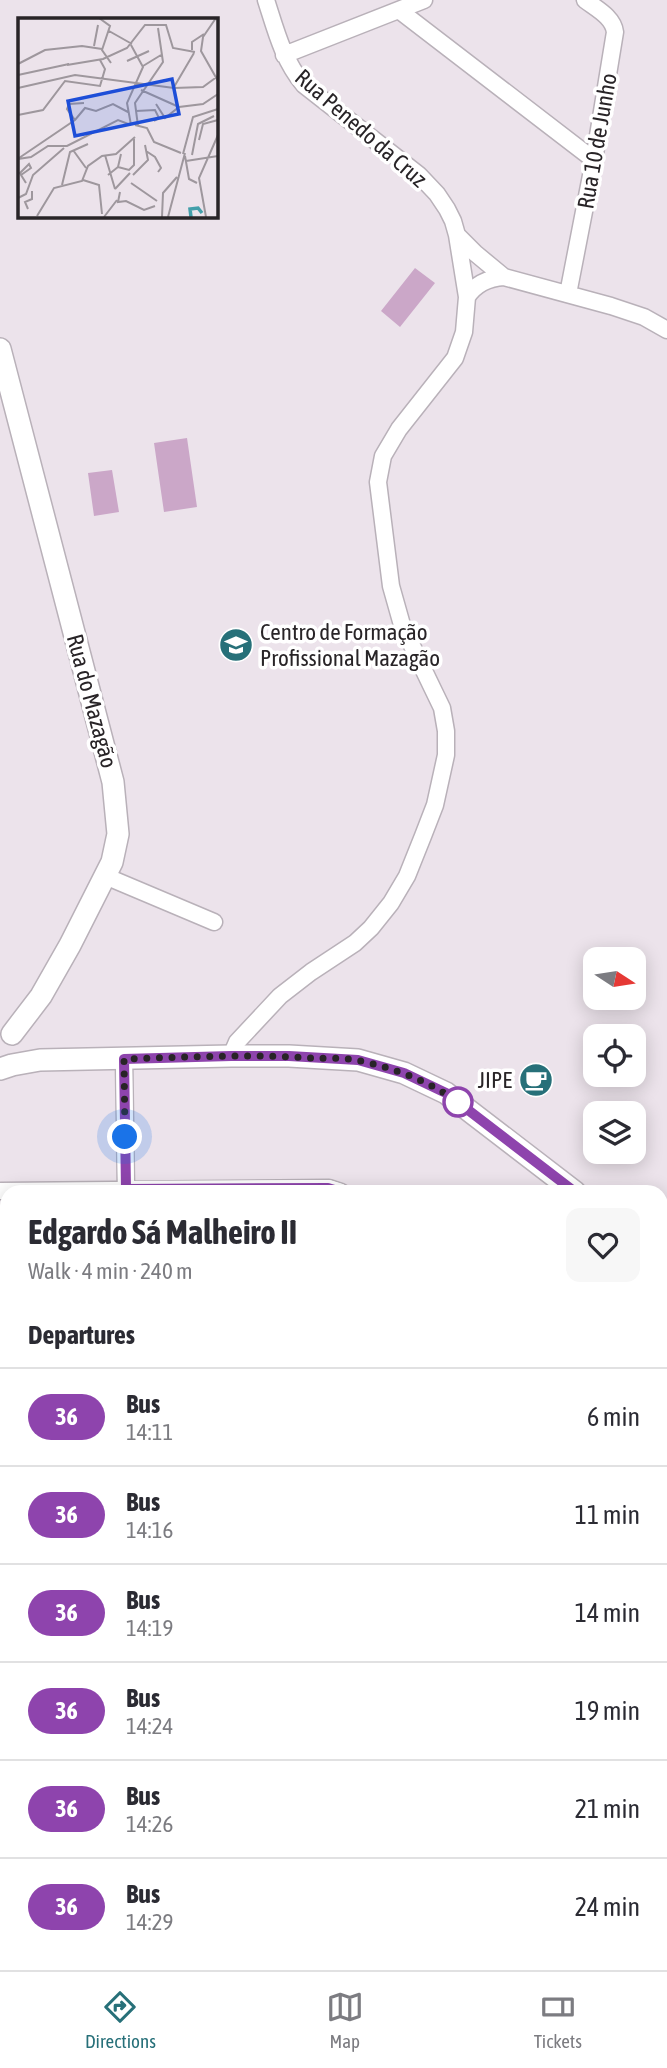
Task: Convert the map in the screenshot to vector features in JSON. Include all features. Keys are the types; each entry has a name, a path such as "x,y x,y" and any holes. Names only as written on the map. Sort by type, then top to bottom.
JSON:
{"street":[{"name":"Rua Penedo da Cruz","path":"231,1056 237,1042 280,996 371,929 407,876 435,805 446,755 442,708 402,625 390,586 378,482 383,456 399,429 455,358 464,332 467,297 457,234 447,209 437,194 419,175 304,85 284,55 267,0"},
{"path":"284,55 424,0"},
{"name":"Rua 10 de Junho","path":"568,294 615,32 615,27 608,18 585,0"},
{"path":"400,11 594,160"},
{"path":"457,234 504,277 644,317 667,330"},
{"path":"467,297 478,285 504,277"},
{"name":"Rua do Mazagão","path":"0,349 113,782 118,834 112,862 70,945 41,996 10,1035"},
{"path":"105,876 214,922"},
{"path":"10,1035 40,1060"},
{"path":"3,1069 18,1055 10,1035"},
{"path":"3,1069 40,1060 289,1056 358,1060 404,1073 446,1093 566,1185"},
{"path":"124,1059 126,1185"}],"shaded area":[{"path":"415,268 435,283 400,327 381,311"},
{"path":"187,438 197,507 164,512 154,443"},
{"path":"112,470 119,512 94,516 88,473"}],"bus line":[{"name":"36","path":"126,1185 124,1059 231,1056 358,1060 404,1073 446,1093 566,1185"}],"place":[{"name":"Centro de Formação Profissional Mazagão","path":"236,645"},
{"name":"JIPE","path":"536,1080"}],"route":[{"path":"125,1137 124,1059 289,1056 358,1060 404,1073 446,1093 468,1109 458,1102"}]}
